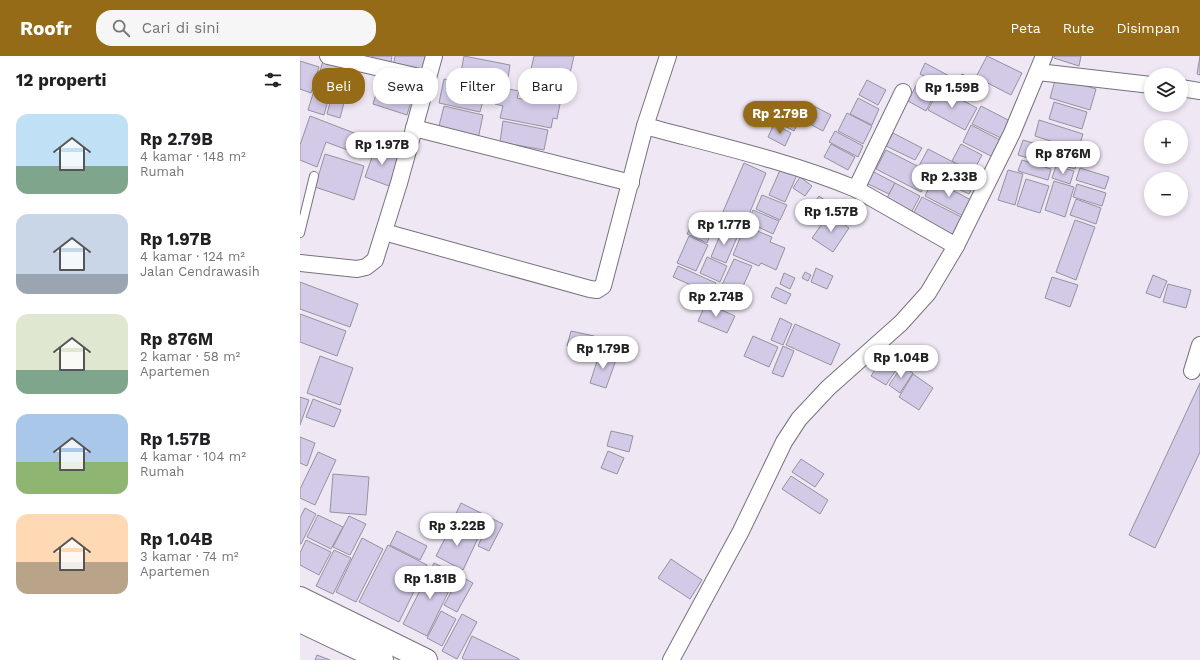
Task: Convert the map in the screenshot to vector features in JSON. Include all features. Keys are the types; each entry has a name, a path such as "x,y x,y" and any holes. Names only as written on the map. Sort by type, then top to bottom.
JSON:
{"highway":[{"path":"300,598 426,660"},
{"path":"300,621 382,660"}],"street":[{"path":"328,56 380,68"},
{"path":"431,68 434,56"},
{"path":"384,232 597,290 603,286 645,126 668,56"},
{"path":"671,660 741,531 784,442 799,419 828,388 900,323 928,293 956,246 1012,133 1044,56"},
{"path":"1038,72 1144,84"},
{"path":"1188,89 1200,91"},
{"path":"856,189 903,92"},
{"path":"300,263 357,269 366,267 375,260 421,104"},
{"path":"645,126 771,159 856,189 956,246"},
{"path":"414,128 631,183"},
{"path":"1192,371 1200,345"}],"lane":[{"path":"300,233 314,176"}],"building":[{"path":"372,56 392,56 390,68 371,64"},
{"path":"395,56 428,56 426,68 393,67"},
{"path":"464,56 510,65 510,68 462,68"},
{"path":"534,56 574,56 571,68 531,68"},
{"path":"987,56 1022,73 1011,95 976,77"},
{"path":"1054,56 1081,56 1079,66 1054,58"},
{"path":"1200,56 1200,75 1197,74"},
{"path":"300,61 319,67 312,68 311,93 300,89"},
{"path":"323,61 345,68 321,68"},
{"path":"925,63 953,78 948,88 920,74"},
{"path":"962,74 978,82 969,101 952,92"},
{"path":"1056,77 1096,89 1090,110 1050,98"},
{"path":"444,79 446,79 446,104 482,104 480,112 439,103"},
{"path":"867,80 886,90 878,105 859,95"},
{"path":"919,80 937,89 926,111 908,101"},
{"path":"939,88 977,108 965,130 928,110"},
{"path":"510,89 518,91 518,104 560,104 557,119 553,118 551,128 500,118 503,106 495,104 510,104"},
{"path":"312,97 312,104 327,104 324,115 308,110"},
{"path":"858,98 879,109 872,125 850,114"},
{"path":"781,101 803,112 794,131 771,119"},
{"path":"1054,102 1087,112 1082,129 1049,119"},
{"path":"330,104 344,104 340,118 327,114"},
{"path":"373,104 410,104 407,115"},
{"path":"444,106 483,115 478,139 438,130"},
{"path":"814,106 831,115 823,131 806,122"},
{"path":"981,106 1012,122 1003,139 972,124"},
{"path":"847,113 872,126 863,144 838,131"},
{"path":"310,116 375,141 369,158 326,142 317,167 300,160 300,145"},
{"path":"1039,120 1083,134 1078,150 1035,136"},
{"path":"503,121 548,130 544,150 500,142"},
{"path":"774,124 791,133 785,146 768,137"},
{"path":"971,125 1002,141 993,157 963,142"},
{"path":"835,131 863,146 858,157 829,142"},
{"path":"893,133 922,148 915,160 886,146"},
{"path":"1023,140 1056,150 1051,165 1018,155"},
{"path":"831,144 855,157 848,170 824,157"},
{"path":"961,144 982,155 973,172 952,161"},
{"path":"376,146 400,155 389,186 365,177"},
{"path":"928,149 955,163 946,180 919,166"},
{"path":"1057,149 1079,156 1075,169 1053,163"},
{"path":"886,150 931,173 921,192 876,169"},
{"path":"325,154 364,166 354,200 315,187"},
{"path":"1022,160 1051,169 1048,180 1018,171"},
{"path":"744,163 766,173 745,224 722,214"},
{"path":"957,166 978,177 969,194 948,184"},
{"path":"1056,166 1074,171 1070,184 1052,178"},
{"path":"781,168 797,175 785,202 769,195"},
{"path":"1080,168 1109,177 1105,189 1076,180"},
{"path":"1008,170 1023,174 1015,205 998,200"},
{"path":"872,171 895,183 889,194 866,183"},
{"path":"800,177 812,186 805,196 793,188"},
{"path":"1026,179 1049,186 1040,213 1017,206"},
{"path":"933,180 973,201 965,217 925,196"},
{"path":"1054,181 1074,187 1065,217 1045,210"},
{"path":"895,183 920,196 911,213 886,200"},
{"path":"1077,184 1106,193 1102,206 1073,197"},
{"path":"762,195 787,205 780,220 756,209"},
{"path":"819,196 829,203 814,224 804,217"},
{"path":"922,197 965,219 956,236 913,214"},
{"path":"1076,199 1101,208 1096,224 1070,215"},
{"path":"753,210 779,221 773,234 748,222"},
{"path":"829,214 849,228 833,252 812,238"},
{"path":"1075,220 1095,227 1076,280 1056,272"},
{"path":"692,224 711,232 707,243 687,234"},
{"path":"745,226 772,237 770,242 785,248 776,270 761,263 759,266 733,255"},
{"path":"723,228 738,235 726,263 711,257"},
{"path":"689,236 708,245 696,271 677,263"},
{"path":"707,257 727,266 720,282 700,273"},
{"path":"734,259 752,266 740,293 722,285"},
{"path":"678,266 716,283 711,294 673,277"},
{"path":"816,268 833,276 827,289 811,282"},
{"path":"805,272 811,275 808,281 802,278"},
{"path":"784,273 795,278 790,289 780,284"},
{"path":"1153,275 1167,281 1160,298 1146,293"},
{"path":"1052,277 1078,285 1070,307 1045,298"},
{"path":"300,282 358,304 350,327 300,309"},
{"path":"1168,284 1191,290 1186,308 1163,302"},
{"path":"776,287 791,294 786,304 771,297"},
{"path":"706,303 735,316 727,333 698,321"},
{"path":"300,314 346,331 337,356 300,342"},
{"path":"780,318 792,324 783,345 771,340"},
{"path":"795,324 840,344 831,365 786,345"},
{"path":"571,331 594,336 591,351 567,346"},
{"path":"753,336 778,347 769,367 744,356"},
{"path":"783,346 794,351 783,377 772,373"},
{"path":"600,352 617,357 606,388 590,383"},
{"path":"885,354 900,364 886,385 871,376"},
{"path":"320,356 353,368 340,405 307,393"},
{"path":"902,366 913,373 900,393 889,385"},
{"path":"913,374 933,388 919,410 899,397"},
{"path":"1200,383 1200,452 1155,548 1129,535"},
{"path":"300,397 309,400 300,425"},
{"path":"313,399 341,410 334,427 306,417"},
{"path":"611,431 633,436 629,452 607,446"},
{"path":"300,437 315,443 307,466 300,463"},
{"path":"608,451 624,458 617,474 601,468"},
{"path":"318,452 336,460 315,505 300,498 300,489"},
{"path":"801,459 824,474 815,487 792,472"},
{"path":"333,474 369,477 366,515 330,512"},
{"path":"791,476 828,500 820,514 782,489"},
{"path":"461,503 503,524 489,551 478,546 483,535 453,520"},
{"path":"305,508 316,514 300,544 300,518"},
{"path":"318,515 343,527 331,549 307,537"},
{"path":"349,516 366,524 350,555 333,547"},
{"path":"452,525 478,538 463,570 436,556"},
{"path":"397,531 427,546 420,560 390,545"},
{"path":"362,538 383,549 356,602 336,592"},
{"path":"306,540 331,552 319,575 300,565 300,553"},
{"path":"388,545 427,565 399,622 359,602"},
{"path":"334,550 351,558 333,594 316,586"},
{"path":"671,559 702,580 690,599 658,578"},
{"path":"434,563 457,574 427,636 403,624"},
{"path":"460,576 473,583 457,612 444,605"},
{"path":"441,611 456,619 442,646 427,638"},
{"path":"462,614 477,622 457,659 442,651"},
{"path":"472,636 519,660 465,660 462,658"},
{"path":"317,655 330,660 315,660"}]}
